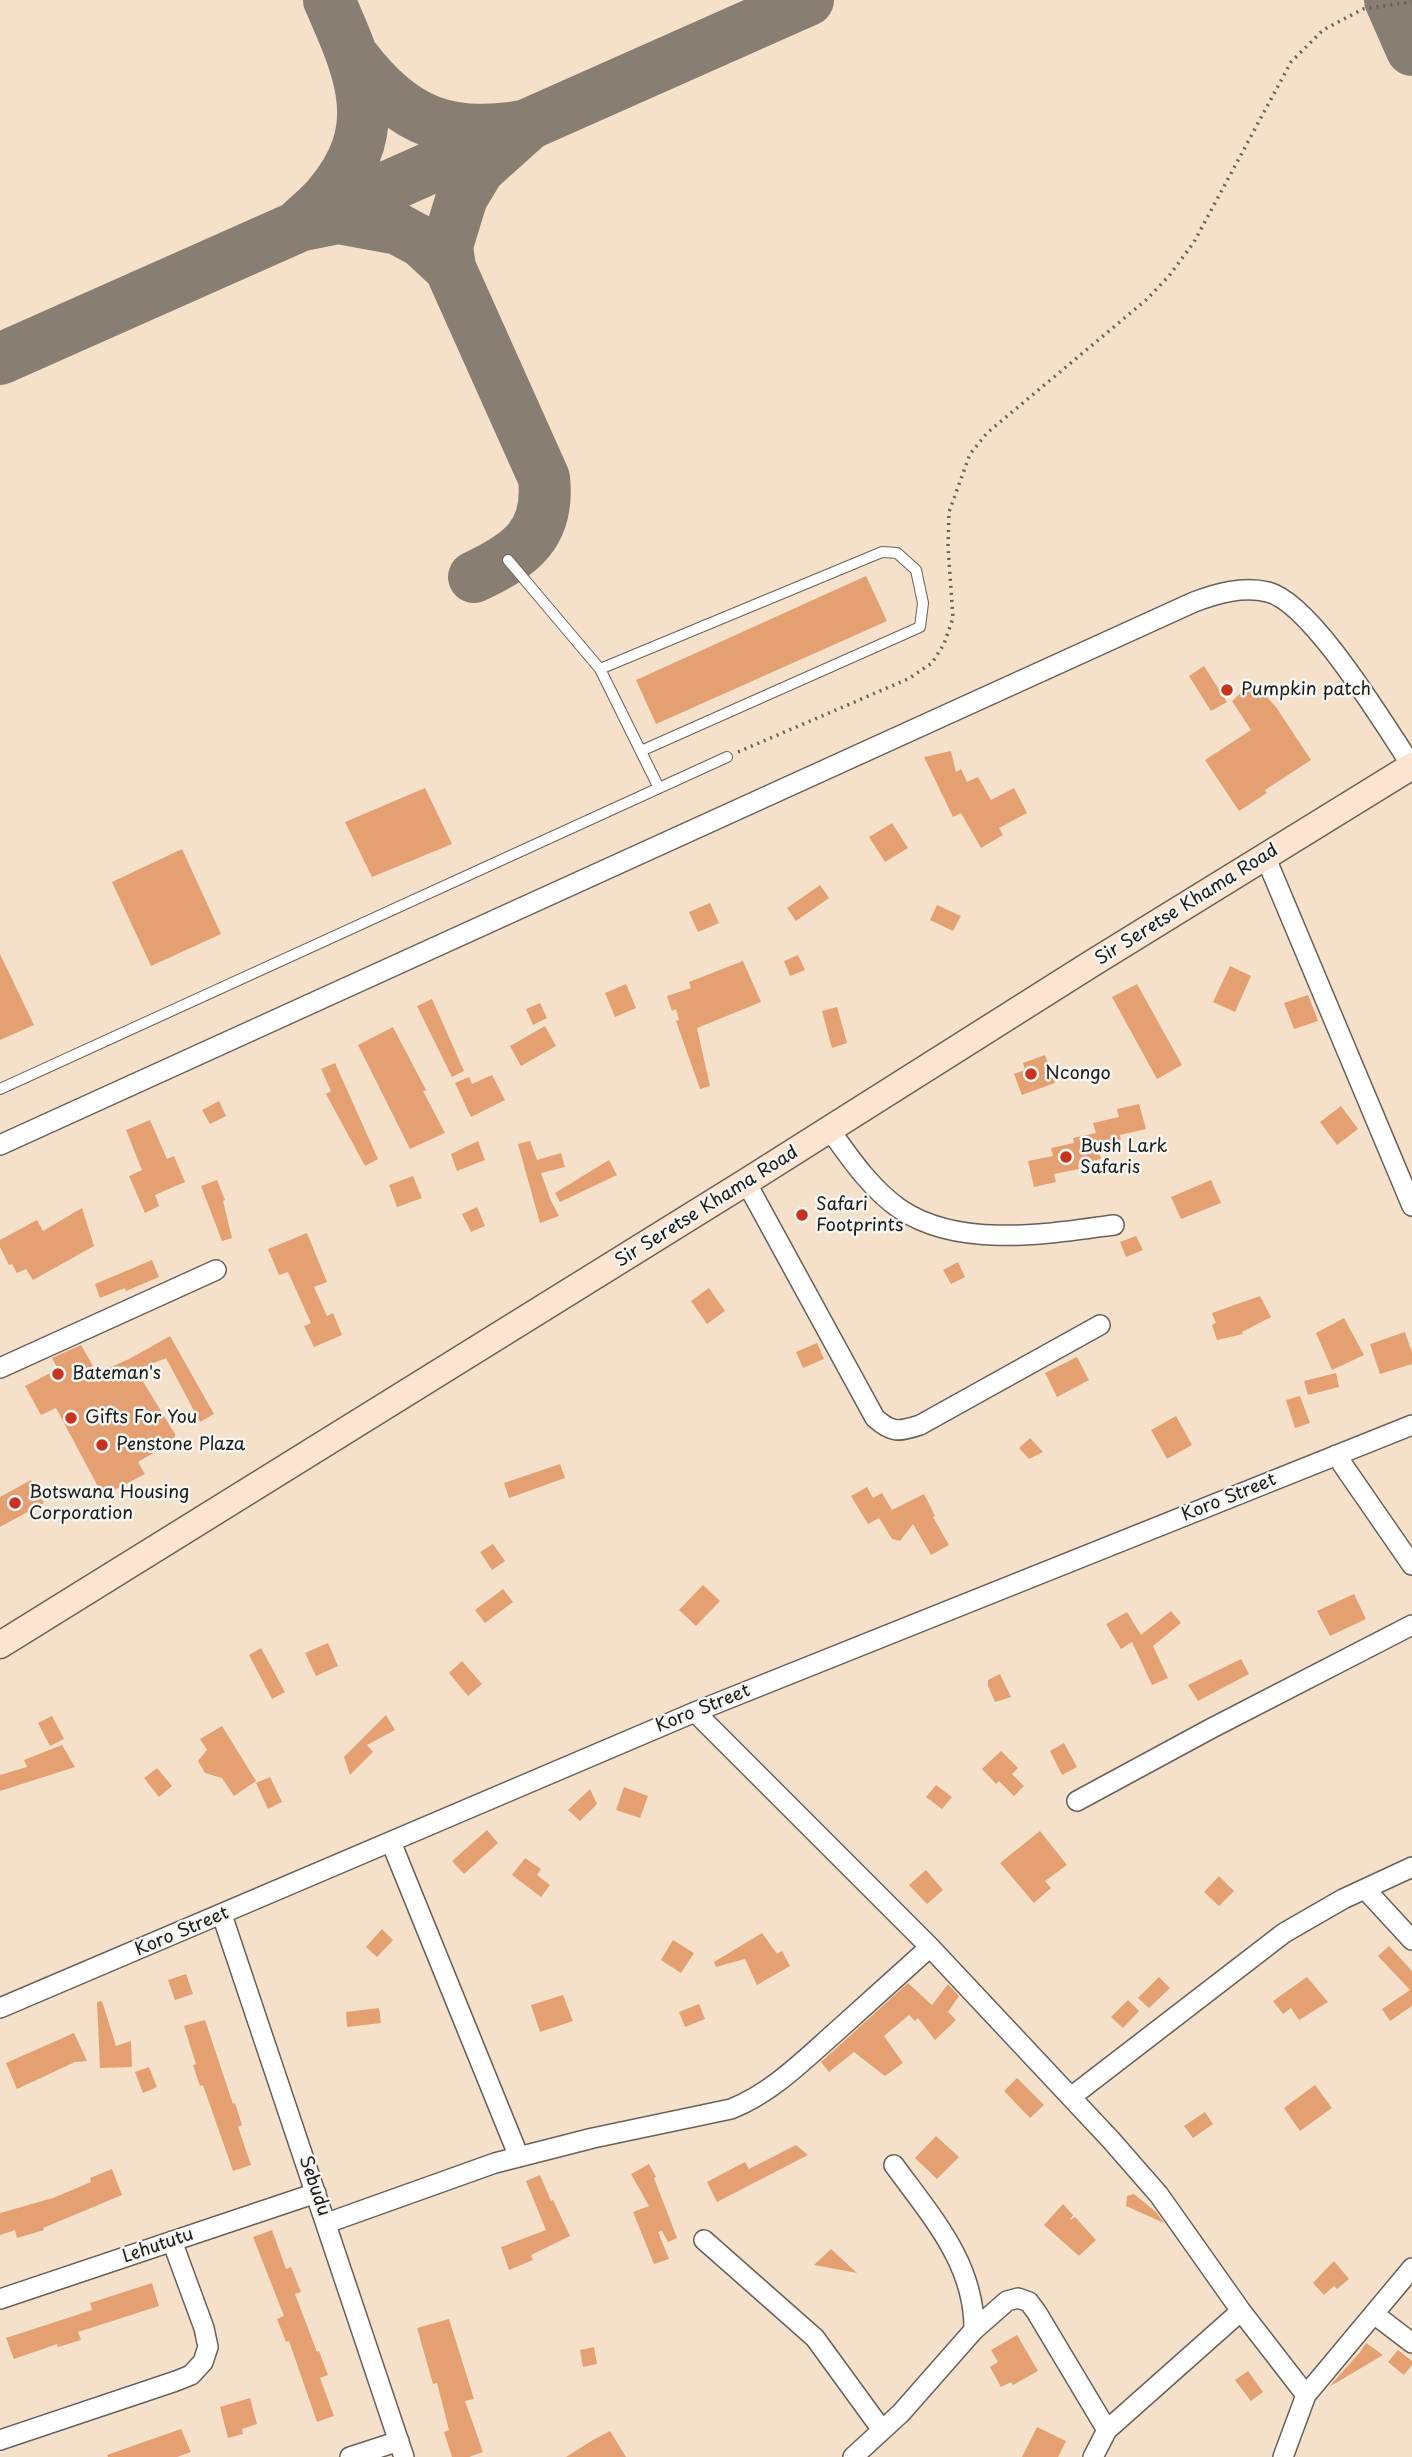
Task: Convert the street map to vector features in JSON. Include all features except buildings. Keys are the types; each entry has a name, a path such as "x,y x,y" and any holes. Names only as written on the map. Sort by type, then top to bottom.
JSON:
{"main road":[{"name":"Sir Seretse Khama Road","path":"0,1646 1412,766"}],"street":[{"path":"0,1145 1218,593 1245,589 1271,592 1294,607 1314,626 1333,651 1412,766"},
{"path":"1265,856 1412,1206"},
{"path":"830,1130 850,1160 875,1187 900,1209 933,1226 952,1232 1048,1234 1114,1225"},
{"path":"746,1182 875,1418 887,1429 902,1431 920,1425 1100,1325"},
{"path":"0,1368 216,1270"},
{"name":"Koro Street","path":"0,2008 695,1712 1412,1425"},
{"path":"1336,1455 1412,1565"},
{"path":"1077,1801 1412,1625"},
{"path":"695,1712 930,1948 1159,2195 1241,2311 1306,2395"},
{"path":"391,1843 519,2157"},
{"path":"1071,2097 1284,1933 1320,1911 1412,1867"},
{"path":"1365,1889 1412,1940"},
{"name":"Sebudu","path":"222,1915 401,2449"},
{"path":"327,2223 495,2163 744,2104 769,2088 816,2050 930,1948"},
{"path":"894,2165 938,2225 962,2266 975,2311 974,2330"},
{"name":"Lehututu","path":"0,2299 316,2193"},
{"path":"704,2240 815,2338 882,2430"},
{"path":"0,2440 176,2381 191,2375 203,2362 208,2347 204,2328 172,2241"},
{"path":"1283,2457 1306,2395 1412,2269"},
{"path":"853,2457 882,2430 974,2330 1007,2301 1018,2298 1029,2302 1107,2430"},
{"path":"1093,2457 1107,2430 1241,2311"},
{"path":"1374,2314 1412,2343"},
{"path":"350,2457 401,2449"}],"lane":[{"path":"600,669 882,552 897,553 916,570 923,603 920,627 641,751"},
{"path":"508,560 600,669 659,788"},
{"path":"0,1089 727,757"}],"path":[{"path":"727,757 908,679 932,663 944,644 953,618 948,547 949,512 970,453 987,433 1146,300 1170,275 1194,242 1291,62 1323,30 1363,9 1412,2"}],"taxiway":[{"path":"329,0 358,75 363,123 358,147 347,171 325,200 298,226 338,218 398,229 422,242 450,268"},
{"path":"0,359 808,0"},
{"path":"1390,0 1412,50"},
{"path":"355,59 391,98 410,112 430,121 475,130 528,125 479,169 462,197 447,246 450,268 544,478 542,514 529,540 506,560 474,577"}],"place":[{"name":"Pumpkin patch","path":"1227,690"},
{"name":"Ncongo","path":"1031,1074"},
{"name":"Bush Lark Safaris","path":"1066,1157"},
{"name":"Safari Footprints","path":"802,1215"},
{"name":"Bateman's","path":"58,1374"},
{"name":"Gifts For You","path":"71,1418"},
{"name":"Penstone Plaza","path":"102,1445"},
{"name":"Botswana Housing Corporation","path":"15,1503"}]}
